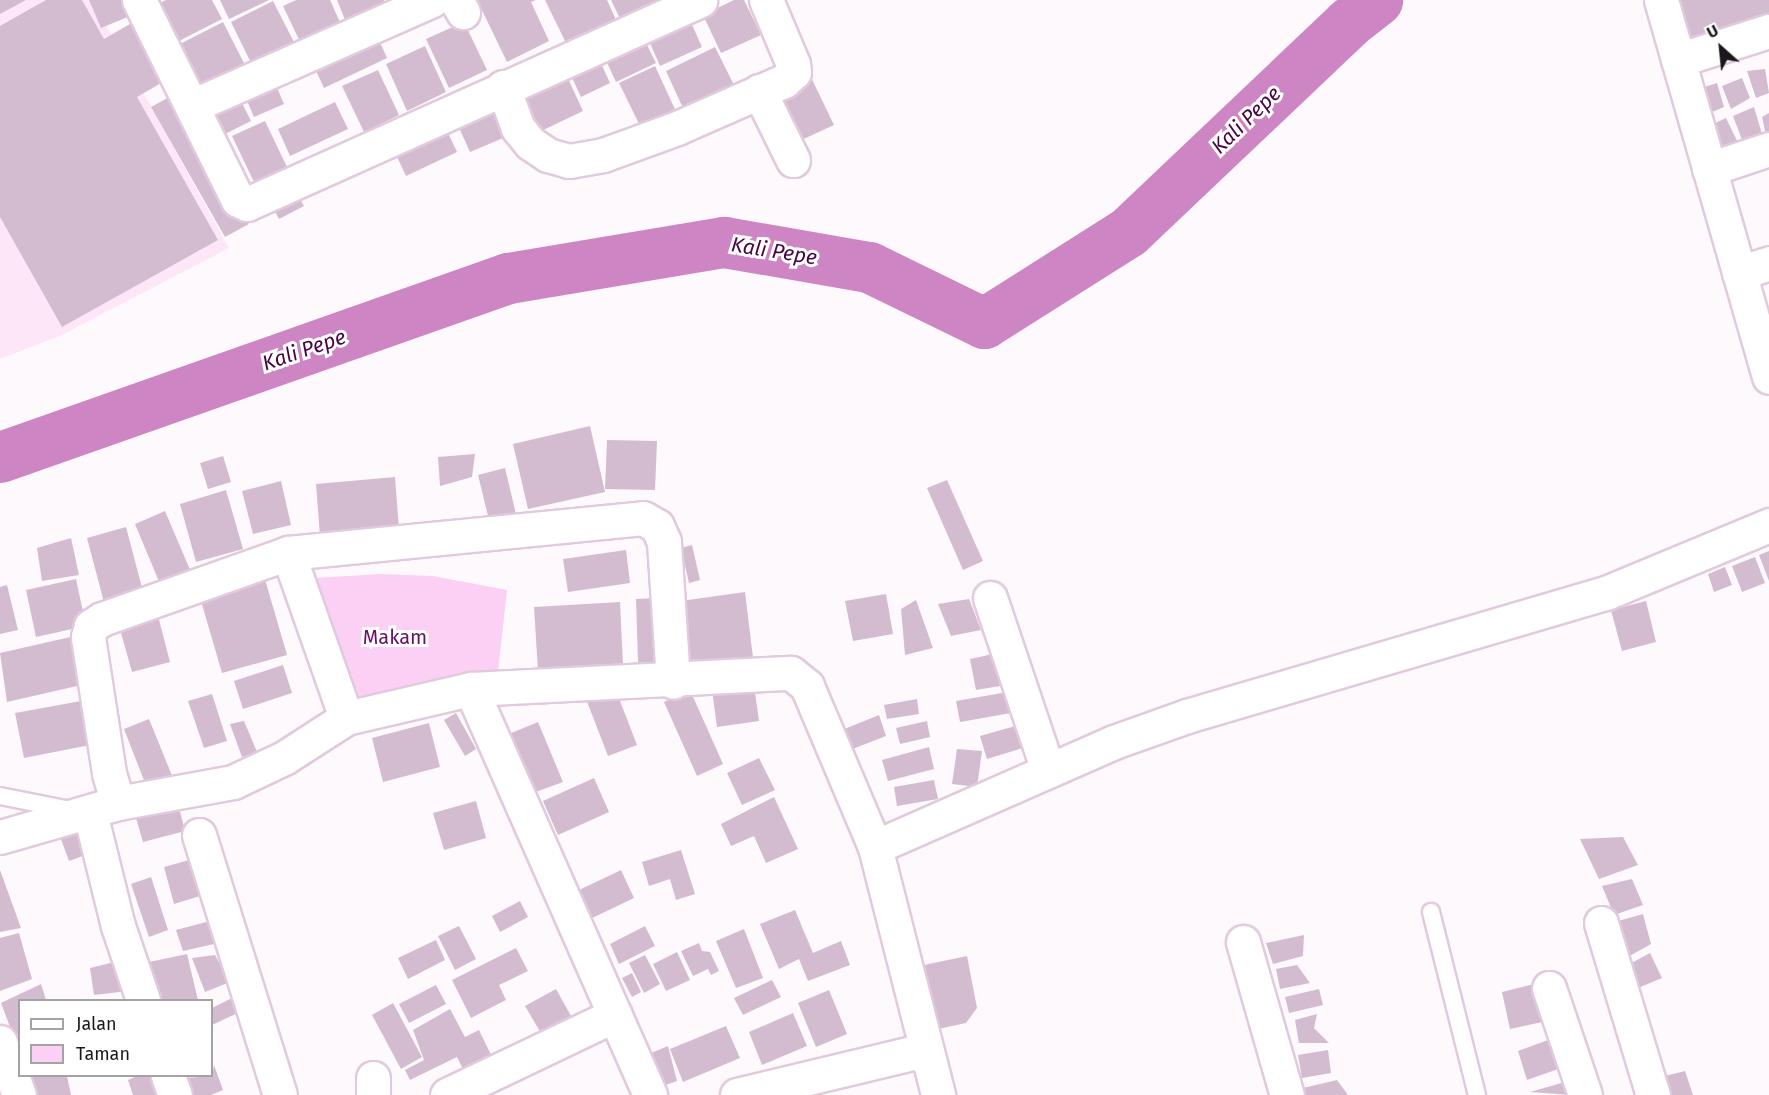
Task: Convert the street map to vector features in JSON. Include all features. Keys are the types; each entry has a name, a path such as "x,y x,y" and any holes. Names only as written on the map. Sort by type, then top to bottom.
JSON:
{"street":[{"path":"194,105 432,0"},
{"path":"146,2 238,200 247,204 700,0"},
{"path":"503,87 518,128 530,143 548,155 569,161 603,155 677,128 784,81 794,72 766,0"},
{"path":"1661,0 1709,169 1754,268 1769,377"},
{"path":"1678,60 1769,31"},
{"path":"759,91 793,160"},
{"path":"1709,169 1769,149"},
{"path":"143,999 118,926 104,808 109,773 90,648 91,626 102,619 288,553 643,518 657,526 664,542 673,682"},
{"path":"875,847 1048,770 1187,716 1606,592 1769,525"},
{"path":"288,553 346,718"},
{"path":"990,598 1048,770"},
{"path":"0,837 104,808 233,782 284,758 346,718 471,689 673,682 791,673 799,677 807,686 875,847 938,1095"},
{"path":"471,689 650,1095"},
{"path":"199,835 280,1095"},
{"path":"1601,923 1653,1095"},
{"path":"1243,942 1287,1095"},
{"path":"1549,988 1585,1095"},
{"path":"447,1095 615,1015"},
{"path":"0,1042 19,1095"},
{"path":"737,1095 925,1050"},
{"path":"168,1077 175,1095"}],"lane":[{"path":"0,796 104,808"},
{"path":"1431,912 1477,1095"}],"shaded area":[{"path":"0,0 92,0 229,248 60,336 0,359"}],"green space":[{"name":"Makam","path":"381,574 433,576 507,590 497,681 358,703 346,693 314,578"}],"building":[{"path":"0,0 26,0 0,14"},
{"path":"46,0 82,0 104,39 142,17 175,75 137,97 218,240 62,327 0,217 0,26"},
{"path":"89,0 123,0 130,16 101,28"},
{"path":"166,0 212,0 222,19 175,43 156,5"},
{"path":"220,0 269,0 229,19"},
{"path":"296,0 330,0 343,29 303,48 283,6"},
{"path":"337,0 384,0 388,11 348,27"},
{"path":"477,0 536,0 531,2 549,41 507,62"},
{"path":"545,0 607,0 616,20 566,43"},
{"path":"611,0 670,0 624,27"},
{"path":"734,0 744,0 761,35 721,53 703,15"},
{"path":"1676,0 1769,0 1769,21 1685,47"},
{"path":"273,1 297,48 254,69 231,22"},
{"path":"685,9 702,47 660,66 644,29"},
{"path":"223,22 247,69 200,93 176,46"},
{"path":"464,22 487,70 449,88 426,39"},
{"path":"375,31 387,58 324,88 312,62"},
{"path":"642,35 656,63 616,82 603,54"},
{"path":"425,46 446,92 407,111 386,64"},
{"path":"715,47 739,95 688,119 666,71"},
{"path":"598,57 610,83 581,97 569,71"},
{"path":"655,66 679,118 644,134 619,83"},
{"path":"1765,69 1769,93 1756,98 1747,71"},
{"path":"378,70 399,115 364,132 342,86"},
{"path":"564,70 583,111 537,133 518,92"},
{"path":"809,73 834,125 795,143 771,91"},
{"path":"271,74 284,104 254,117 241,87"},
{"path":"1742,78 1750,98 1731,109 1722,86"},
{"path":"1717,83 1724,107 1705,115 1695,90"},
{"path":"235,89 251,121 219,137 203,104"},
{"path":"175,94 249,224 225,237 151,107"},
{"path":"490,96 508,136 470,152 452,112"},
{"path":"335,102 348,129 290,156 278,129"},
{"path":"1754,107 1764,141 1744,145 1733,116"},
{"path":"1769,113 1769,144 1768,144 1762,117"},
{"path":"1726,118 1741,149 1718,158 1705,128"},
{"path":"442,120 457,152 406,176 391,144"},
{"path":"265,121 287,167 254,182 232,136"},
{"path":"293,186 304,206 279,219 268,199"},
{"path":"590,426 605,492 528,509 513,444"},
{"path":"607,440 657,441 655,490 605,489"},
{"path":"475,454 472,477 440,486 438,457"},
{"path":"223,456 231,482 208,489 200,463"},
{"path":"505,468 516,514 489,520 478,475"},
{"path":"395,477 399,529 320,536 316,484"},
{"path":"947,480 983,561 963,570 927,488"},
{"path":"281,481 291,525 253,534 242,491"},
{"path":"226,490 243,549 196,562 180,504"},
{"path":"165,511 191,572 160,584 135,524"},
{"path":"126,527 144,595 105,606 87,538"},
{"path":"71,538 79,575 42,581 37,548"},
{"path":"692,545 700,580 689,583 681,548"},
{"path":"626,550 630,583 568,592 563,559"},
{"path":"1769,551 1769,581 1759,555"},
{"path":"1755,557 1765,583 1742,592 1732,566"},
{"path":"1725,567 1732,585 1714,592 1708,574"},
{"path":"264,576 287,655 222,673 199,594"},
{"path":"76,579 86,626 36,637 26,590"},
{"path":"7,585 18,630 0,634 0,587"},
{"path":"745,592 754,666 690,674 681,601"},
{"path":"886,594 893,634 853,641 845,601"},
{"path":"659,598 660,662 638,663 636,599"},
{"path":"969,599 981,630 951,636 938,604"},
{"path":"916,600 933,648 905,655 901,609"},
{"path":"1646,601 1656,642 1622,651 1611,610"},
{"path":"620,602 623,666 538,671 534,607"},
{"path":"157,612 170,662 132,672 118,622"},
{"path":"79,635 90,683 7,702 0,653"},
{"path":"993,654 1000,686 976,690 970,659"},
{"path":"283,665 292,693 243,709 234,681"},
{"path":"753,678 759,721 717,727 711,683"},
{"path":"615,688 637,745 608,756 586,699"},
{"path":"690,690 723,764 697,776 664,702"},
{"path":"1008,692 1011,713 960,722 956,701"},
{"path":"212,694 227,741 204,748 188,701"},
{"path":"92,699 100,743 24,758 15,713"},
{"path":"917,699 919,714 887,719 884,705"},
{"path":"456,713 476,749 465,756 444,720"},
{"path":"879,715 886,736 850,750 842,730"},
{"path":"149,719 173,778 147,788 124,729"},
{"path":"244,721 257,752 242,757 230,724"},
{"path":"927,721 930,737 900,744 896,728"},
{"path":"538,722 563,782 533,793 509,734"},
{"path":"429,723 440,767 383,782 372,738"},
{"path":"1019,725 1026,747 987,759 980,736"},
{"path":"929,747 934,769 888,781 882,760"},
{"path":"957,749 982,751 977,787 952,784"},
{"path":"759,758 775,790 742,805 727,773"},
{"path":"594,778 609,812 558,835 543,801"},
{"path":"934,780 938,799 897,806 894,787"},
{"path":"774,797 798,849 766,863 754,836 731,846 721,824"},
{"path":"177,800 185,831 143,842 134,811"},
{"path":"476,801 486,838 444,850 433,813"},
{"path":"81,823 91,853 69,861 58,831"},
{"path":"1623,837 1638,865 1599,879 1580,839"},
{"path":"681,850 695,894 676,900 670,879 649,886 642,862"},
{"path":"189,860 200,896 174,904 164,867"},
{"path":"0,870 21,928 0,932"},
{"path":"621,870 634,898 588,920 575,892"},
{"path":"151,877 168,930 149,937 131,884"},
{"path":"1632,879 1643,905 1614,915 1602,886"},
{"path":"520,901 528,917 500,932 492,916"},
{"path":"795,910 813,953 841,941 850,965 808,981 799,959 779,969 760,924"},
{"path":"1643,914 1651,944 1626,958 1611,923"},
{"path":"210,921 223,942 183,951 176,930"},
{"path":"459,926 476,959 455,970 438,936"},
{"path":"645,926 655,946 619,964 610,944"},
{"path":"744,929 763,978 736,988 716,941"},
{"path":"19,933 32,979 0,991 0,938"},
{"path":"1304,935 1303,956 1273,964 1266,943"},
{"path":"436,940 445,960 408,979 398,958"},
{"path":"699,943 702,951 710,952 719,971 711,975 708,969 693,976 681,951"},
{"path":"516,948 528,971 499,985 506,1000 471,1018 452,980"},
{"path":"677,952 690,980 666,991 653,964"},
{"path":"1650,953 1662,978 1638,988 1626,966"},
{"path":"187,954 198,999 157,999 149,962"},
{"path":"215,955 230,982 205,992 192,958"},
{"path":"645,955 660,984 644,993 629,963"},
{"path":"967,956 977,1008 966,1023 938,1029 924,965"},
{"path":"119,961 128,991 94,995 90,968"},
{"path":"1297,965 1310,983 1280,989 1276,969"},
{"path":"632,973 641,992 632,997 622,978"},
{"path":"772,980 781,997 743,1015 734,998"},
{"path":"41,984 46,999 18,999 18,1048 1,1003"},
{"path":"1534,984 1542,1022 1510,1029 1502,992"},
{"path":"436,985 446,1004 409,1023 399,1004"},
{"path":"556,989 575,1023 545,1040 525,1006"},
{"path":"1319,989 1323,1005 1289,1013 1285,997"},
{"path":"829,990 847,1034 816,1047 798,1003"},
{"path":"234,997 242,1011 213,1025 213,1008"},
{"path":"393,1003 422,1057 401,1069 372,1015"},
{"path":"450,1009 465,1037 479,1030 496,1065 468,1079 457,1057 410,1080 405,1070 424,1060 413,1030"},
{"path":"793,1013 807,1046 762,1065 749,1032"},
{"path":"1317,1014 1314,1028 1329,1043 1299,1043 1295,1020"},
{"path":"726,1026 740,1058 683,1082 670,1049"},
{"path":"1551,1039 1561,1068 1527,1080 1518,1051"},
{"path":"668,1046 677,1081 654,1089 644,1056"},
{"path":"1328,1050 1331,1073 1302,1078 1298,1055"},
{"path":"214,1065 223,1090 211,1095 192,1095 186,1078 213,1077"},
{"path":"1685,1071 1693,1095 1663,1095 1657,1078"},
{"path":"26,1077 67,1077 71,1095 31,1095"},
{"path":"135,1077 155,1077 161,1095 133,1095 128,1080"},
{"path":"1337,1080 1348,1095 1305,1095 1303,1088"},
{"path":"1565,1082 1571,1095 1530,1092"}],"waterway":[{"name":"Kali Pepe","path":"0,457 508,278 724,242 869,267 984,323 1128,232 1348,23 1377,0"}]}
